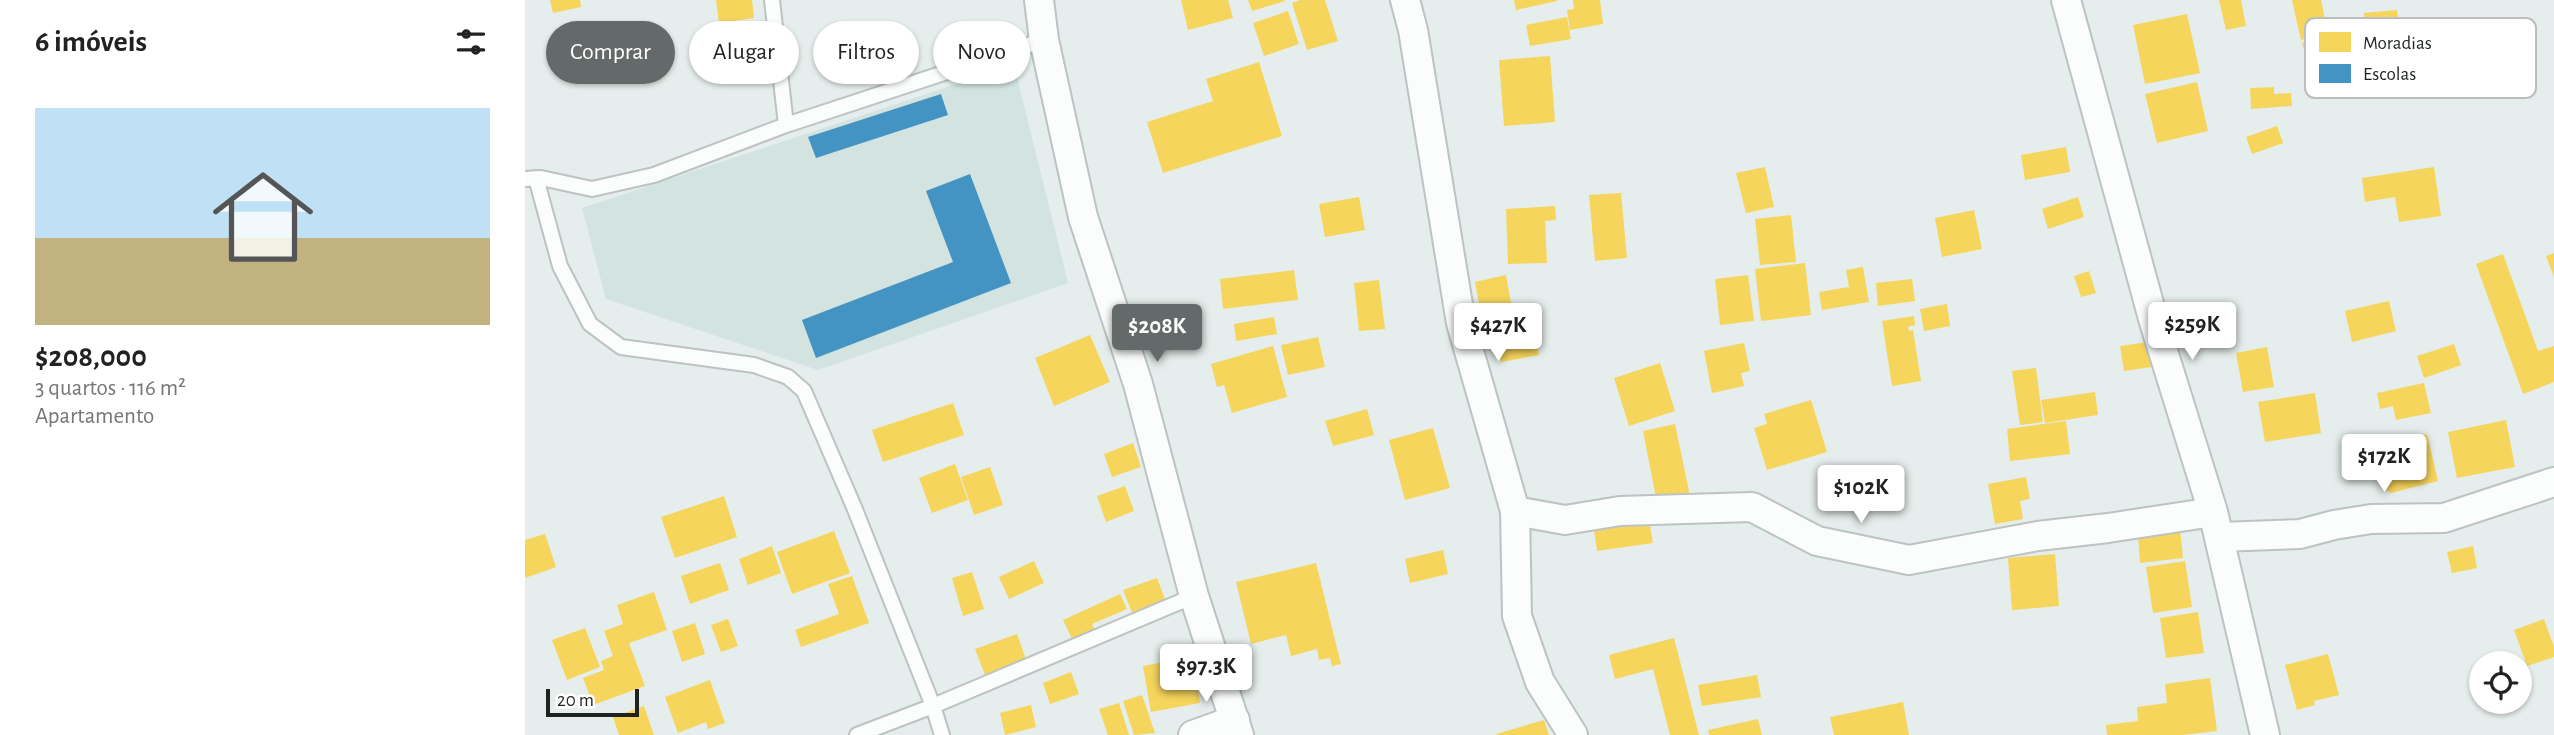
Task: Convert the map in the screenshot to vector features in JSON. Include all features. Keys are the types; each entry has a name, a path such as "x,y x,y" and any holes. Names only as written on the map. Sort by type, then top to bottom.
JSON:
{"street":[{"path":"1039,0 1044,40 1083,217 1138,384 1194,596 1237,727 1193,735"},
{"path":"1405,0 1413,30 1461,323 1514,511 1517,617 1540,682 1573,735"},
{"path":"2066,0 2154,322 2216,525 2265,735"},
{"path":"1514,511 1565,520 1620,512 1752,507 1817,541 1909,560 2038,536 2122,527 2216,525 2300,534 2334,524 2371,519 2444,518 2554,482"}],"lane":[{"path":"772,0 786,125"},
{"path":"941,735 933,706 854,507 804,391 788,377 754,365 621,347 590,324 560,266 530,179 592,189 654,175 786,125 1044,40"},
{"path":"857,735 933,706 1194,596"}],"shaded area":[{"path":"957,84 1019,84 1068,283 818,370 606,299 582,208"}],"building: Moradias":[{"path":"550,0 580,0 581,7 553,13"},
{"path":"716,0 752,0 754,18 719,21"},
{"path":"1181,0 1228,0 1233,18 1188,30"},
{"path":"1248,0 1285,0 1285,1 1252,11"},
{"path":"1300,0 1325,0 1338,41 1307,50 1292,3"},
{"path":"1514,0 1557,0 1557,1 1516,10"},
{"path":"1573,0 1600,0 1603,24 1570,30 1567,10 1574,9"},
{"path":"2219,0 2241,0 2246,26 2226,30"},
{"path":"2292,0 2321,0 2325,18 2305,18 2305,39 2301,40"},
{"path":"2397,10 2398,18 2365,18 2364,13"},
{"path":"1288,11 1299,44 1264,56 1253,23"},
{"path":"2187,14 2200,73 2145,84 2133,25"},
{"path":"1567,17 1571,39 1530,46 1526,25"},
{"path":"1550,56 1555,122 1504,126 1499,60"},
{"path":"1259,62 1282,136 1163,173 1147,122 1213,101 1206,79"},
{"path":"2197,82 2208,131 2157,143 2145,94"},
{"path":"2274,87 2274,94 2291,93 2292,106 2251,109 2250,88"},
{"path":"2277,126 2283,143 2252,154 2246,137"},
{"path":"2066,147 2070,172 2025,180 2021,155"},
{"path":"1765,167 1774,207 1746,213 1736,173"},
{"path":"2434,167 2441,216 2399,222 2395,197 2365,202 2362,178"},
{"path":"1621,193 1627,258 1595,261 1589,195"},
{"path":"1359,197 1365,230 1325,237 1319,204"},
{"path":"2078,197 2084,217 2048,229 2042,209"},
{"path":"1555,206 1556,220 1545,221 1547,263 1508,264 1506,209"},
{"path":"1974,210 1982,249 1942,257 1935,218"},
{"path":"1791,215 1796,262 1760,265 1755,219"},
{"path":"2554,253 2554,277 2546,256"},
{"path":"2503,254 2538,351 2554,346 2554,382 2523,394 2476,264"},
{"path":"1805,263 1811,315 1761,321 1755,269"},
{"path":"1863,267 1869,302 1822,310 1819,292 1849,287 1846,270"},
{"path":"1294,270 1298,300 1223,309 1220,279"},
{"path":"2089,271 2096,293 2081,297 2074,276"},
{"path":"1506,275 1511,303 1480,309 1475,282"},
{"path":"1748,275 1754,321 1720,325 1715,279"},
{"path":"1912,279 1915,301 1878,306 1876,283"},
{"path":"1379,280 1385,329 1359,331 1354,283"},
{"path":"2389,301 2396,331 2352,342 2345,311"},
{"path":"1947,304 1950,326 1924,331 1920,309"},
{"path":"1914,316 1915,325 1908,327 1909,331 1913,330 1921,381 1892,386 1882,321"},
{"path":"1274,317 1277,334 1236,341 1234,324"},
{"path":"1533,322 1539,355 1501,362 1494,330"},
{"path":"1090,335 1110,382 1054,406 1035,358"},
{"path":"1318,337 1325,367 1288,375 1281,345"},
{"path":"2155,341 2158,366 2124,371 2120,346"},
{"path":"1744,343 1750,371 1741,373 1744,386 1712,393 1704,351"},
{"path":"2454,344 2461,365 2424,378 2417,356"},
{"path":"1273,346 1287,397 1232,413 1224,385 1217,387 1211,364"},
{"path":"2267,347 2274,387 2243,392 2236,353"},
{"path":"1660,363 1675,411 1629,426 1614,378"},
{"path":"2036,368 2043,422 2020,425 2012,371"},
{"path":"2424,383 2431,413 2396,420 2393,406 2380,409 2377,393"},
{"path":"2095,392 2098,415 2045,423 2041,400"},
{"path":"2315,393 2321,433 2265,442 2258,402"},
{"path":"1811,400 1827,452 1767,470 1754,428 1767,424 1764,414"},
{"path":"953,403 964,435 883,462 872,430"},
{"path":"1367,409 1374,435 1333,446 1325,421"},
{"path":"2506,420 2515,467 2457,478 2448,432"},
{"path":"2066,421 2070,454 2010,461 2007,429"},
{"path":"1675,424 1690,496 1657,503 1643,431"},
{"path":"1433,428 1450,488 1405,500 1389,440"},
{"path":"2427,434 2438,481 2391,493 2382,488 2373,447"},
{"path":"1133,443 1141,467 1112,477 1104,454"},
{"path":"955,464 968,500 932,513 919,478"},
{"path":"990,467 1003,505 974,515 961,477"},
{"path":"2026,477 2030,499 2020,501 2023,519 1995,524 1988,484"},
{"path":"1125,486 1134,511 1106,522 1097,496"},
{"path":"724,496 737,537 675,558 661,517"},
{"path":"1648,515 1653,543 1597,551 1593,523"},
{"path":"2180,529 2183,558 2140,563 2138,534"},
{"path":"834,531 850,573 792,594 777,552"},
{"path":"545,534 556,567 525,578 525,540"},
{"path":"772,546 781,573 748,585 739,559"},
{"path":"2473,546 2477,568 2452,573 2447,552"},
{"path":"1443,550 1448,574 1410,583 1405,559"},
{"path":"2055,554 2059,606 2012,610 2008,558"},
{"path":"1034,561 1044,583 1009,599 999,577"},
{"path":"2185,561 2192,607 2153,613 2146,567"},
{"path":"720,563 729,590 690,604 681,576"},
{"path":"1316,563 1341,664 1332,666 1330,658 1319,660 1317,649 1291,656 1286,635 1251,644 1236,582"},
{"path":"972,572 984,609 963,616 952,578"},
{"path":"852,576 869,623 801,647 795,630 839,614 828,584"},
{"path":"1157,578 1166,602 1133,615 1123,590"},
{"path":"654,592 667,630 629,643 645,686 593,705 583,678 604,670 601,661 613,656 604,631 623,624 617,605"},
{"path":"1120,594 1127,609 1092,624 1096,633 1074,643 1063,620"},
{"path":"2198,612 2204,653 2166,658 2160,618"},
{"path":"728,619 738,646 721,652 711,625"},
{"path":"2544,619 2554,647 2554,657 2532,664 2532,651 2522,651 2514,630"},
{"path":"695,623 705,654 682,662 672,631"},
{"path":"585,628 600,667 567,680 552,640"},
{"path":"1017,634 1028,665 987,680 975,649"},
{"path":"1674,638 1699,735 1670,735 1653,669 1615,679 1609,655"},
{"path":"2328,654 2339,695 2314,701 2315,705 2297,710 2285,665"},
{"path":"1192,657 1200,703 1151,712 1143,666"},
{"path":"1071,672 1079,694 1050,704 1043,683"},
{"path":"1757,675 1761,697 1702,706 1698,685"},
{"path":"2210,678 2217,731 2183,735 2107,735 2106,725 2138,721 2137,707 2167,703 2165,684"},
{"path":"710,680 725,723 708,729 706,722 678,733 665,697"},
{"path":"1142,695 1155,733 1134,735 1123,701"},
{"path":"1903,702 1909,735 1834,735 1830,717"},
{"path":"1119,703 1129,735 1108,735 1099,709"},
{"path":"1031,705 1036,727 1005,735 1000,713"},
{"path":"644,706 654,735 619,735 613,717"},
{"path":"1758,719 1762,735 1709,735 1708,730"},
{"path":"1544,720 1549,735 1496,734"}],"building: Escolas":[{"path":"941,94 948,115 816,158 808,137"},
{"path":"970,174 1011,283 816,358 802,320 953,262 926,191"}]}
